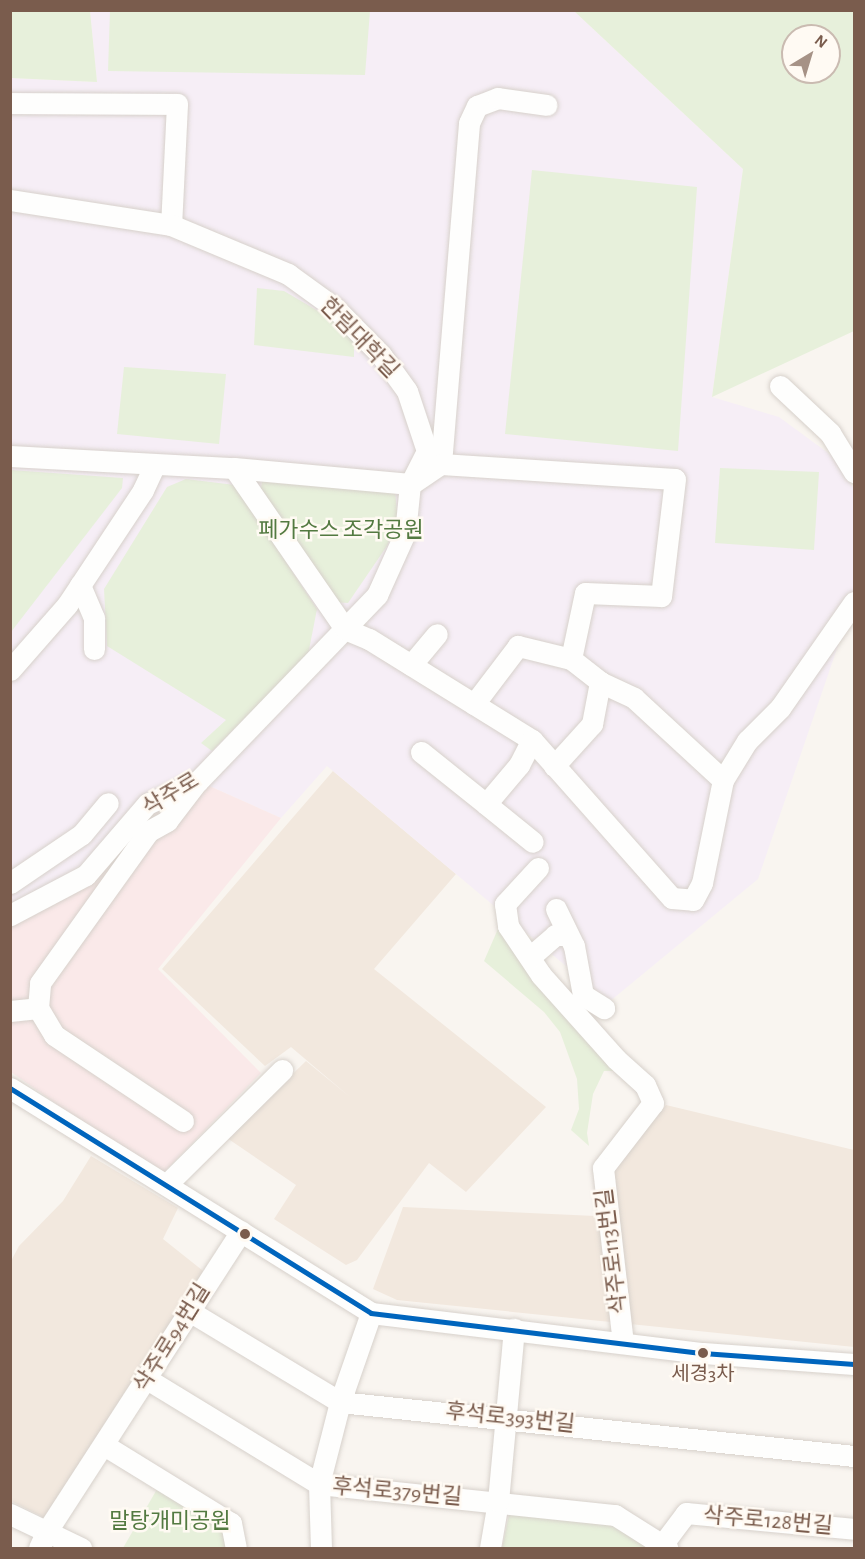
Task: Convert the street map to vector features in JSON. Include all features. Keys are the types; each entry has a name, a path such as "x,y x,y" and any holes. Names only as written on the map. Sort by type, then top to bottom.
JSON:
{"street":[{"path":"441,464 469,123 477,106 498,98 547,105"},
{"path":"10,103 177,104 171,225"},
{"name":"한림대학길","path":"10,200 171,225 288,274 335,308 381,356 407,391 428,451 411,484"},
{"path":"780,386 830,433 855,472"},
{"path":"10,456 154,466 234,468 411,484 441,464 675,479 661,596 585,592 572,659"},
{"path":"10,670 80,585 143,490 154,466"},
{"path":"234,468 345,629 411,665 532,740 672,898 693,900 702,883 723,780 747,741 780,708 855,602"},
{"name":"삭주로","path":"10,915 86,875 147,804 198,781 377,595 405,533 411,484"},
{"path":"80,585 94,618 94,649"},
{"path":"411,665 437,634"},
{"path":"474,704 518,646 572,659 600,682 634,698 723,780"},
{"path":"554,766 592,724 600,682"},
{"path":"486,804 519,765 532,740"},
{"path":"421,752 534,842"},
{"path":"183,1121 54,1035 38,1008 40,983 149,831 168,821 198,781"},
{"path":"10,883 82,834 108,803"},
{"path":"538,868 505,904 508,926 530,957 575,1000 604,1008"},
{"path":"556,909 574,946 575,1000"},
{"path":"530,957 555,935 567,934"},
{"name":"삭주로113번길","path":"575,1000 645,1085 653,1103 603,1168 623,1343"},
{"path":"10,1011 38,1008"},
{"path":"167,1185 282,1070"},
{"path":"10,1088 371,1313 623,1343 855,1364"},
{"name":"삭주로94번길","path":"43,1540 241,1231"},
{"name":"후석로393번길","path":"189,1311 340,1402 855,1456"},
{"path":"321,1548 319,1484 340,1402 371,1313"},
{"path":"490,1548 498,1501 514,1329"},
{"name":"후석로379번길","path":"147,1378 319,1484 615,1515 664,1547"},
{"path":"104,1445 231,1523 236,1548"},
{"name":"삭주로128번길","path":"664,1547 686,1513 855,1529"},
{"path":"10,1514 43,1540 81,1548"}],"shaded area":[{"path":"90,11 574,11 743,169 712,397 779,417 835,458 854,489 854,599 758,879 609,1002 327,766 281,818 198,781 86,875 11,915 10,78 97,82"},
{"path":"333,771 456,874 374,969 546,1107 466,1192 429,1163 357,1260 346,1265 274,1219 296,1185 227,1138 306,1061 350,1097 291,1047 265,1066 162,969"},
{"path":"198,781 281,818 158,969 261,1073 160,1176 11,1072 11,915 86,875 147,804"},
{"path":"666,1105 854,1150 854,1347 397,1300 373,1289 403,1207 617,1217 613,1170"},
{"path":"91,1156 178,1208 163,1239 207,1274 47,1519 11,1501 11,1261 19,1246 63,1201"}],"green space":[{"path":"10,11 90,11 97,82 11,78"},
{"path":"110,11 370,11 365,75 108,71"},
{"path":"574,11 854,11 854,331 712,397 743,169"},
{"path":"532,170 697,187 678,451 505,434"},
{"path":"257,288 284,291 335,321 354,339 354,357 254,345"},
{"path":"124,367 226,374 219,444 117,434"},
{"path":"720,468 819,472 814,550 715,543"},
{"path":"11,470 123,478 122,488 11,632"},
{"name":"페가수스 조각공원","path":"263,477 395,491 398,521 387,546 348,603 333,602 260,493"},
{"path":"186,479 235,485 317,609 308,655 212,751 201,743 226,720 107,646 104,589 167,487"},
{"path":"501,922 620,1071 604,1071 593,1094 587,1133 589,1146 571,1130 579,1109 577,1079 560,1032 544,1012 484,961"},
{"name":"말탕개미공원","path":"160,1484 224,1522 229,1548 123,1548"},
{"path":"510,1510 616,1522 661,1548 502,1548"}],"transit line":[{"path":"10,1088 371,1313 703,1353 854,1364"}],"place":[{"name":"세경3차","path":"703,1353"}]}
